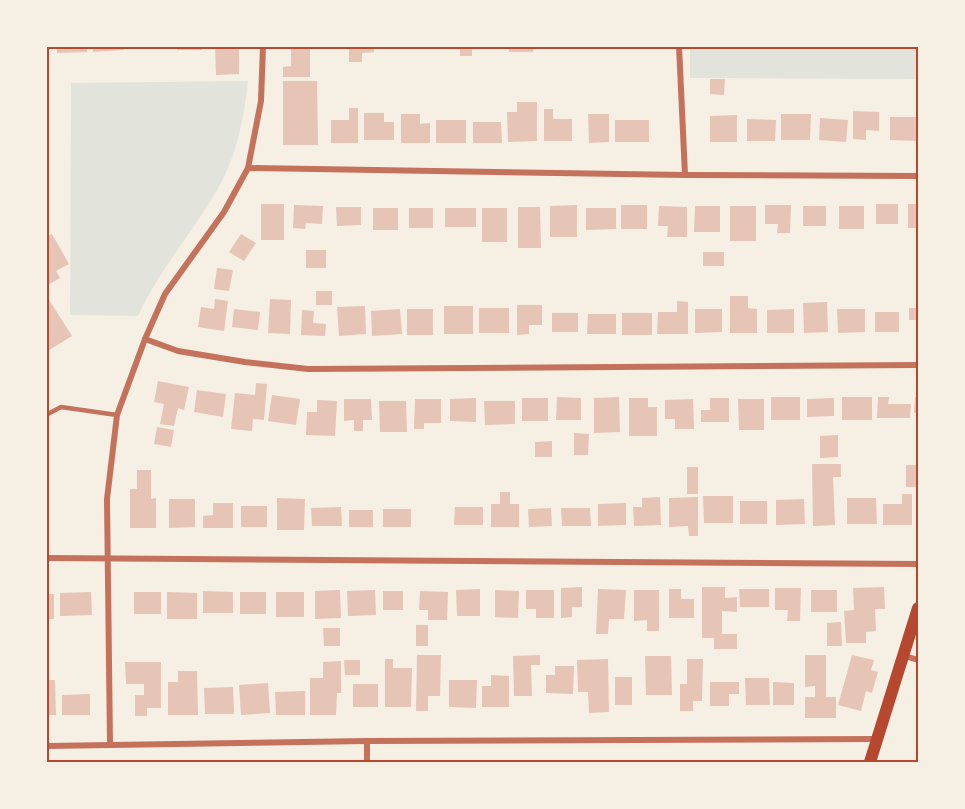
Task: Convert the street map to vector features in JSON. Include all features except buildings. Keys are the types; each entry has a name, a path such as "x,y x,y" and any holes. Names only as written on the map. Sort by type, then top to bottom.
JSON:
{"main road":[{"path":"870,762 905,656 918,608"}],"street":[{"path":"110,744 107,499 117,415 145,339 165,294 224,212 248,168 261,101 263,46"},
{"path":"679,46 685,175"},
{"path":"248,168 918,176"},
{"path":"145,339 178,351 308,369 918,365"},
{"path":"46,558 918,564"},
{"path":"905,656 918,660"},
{"path":"46,746 367,741 876,739"},
{"path":"367,741 367,762"}],"lane":[{"path":"46,415 61,406 117,415"}],"shaded area":[{"path":"690,47 918,47 918,79 690,78"},
{"path":"248,81 239,133 227,171 211,200 157,281 138,316 70,315 71,83"}]}
